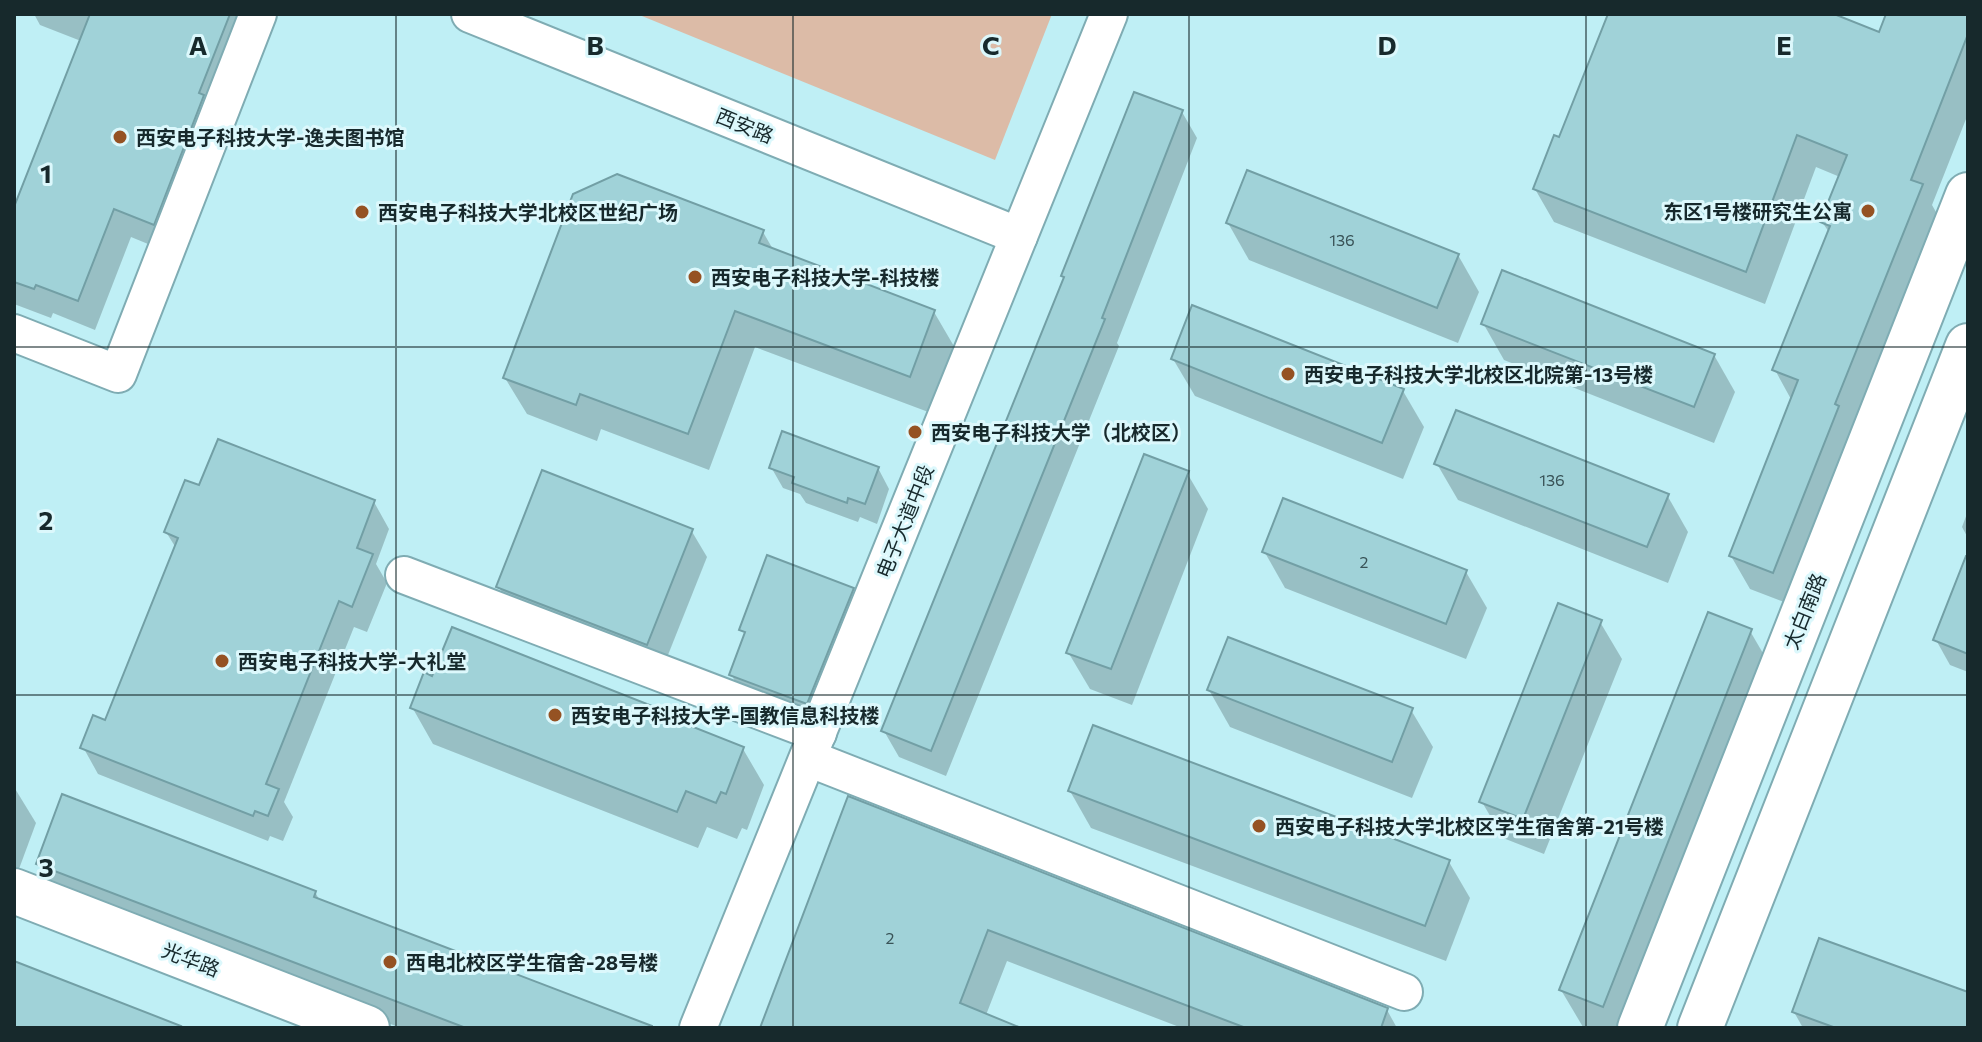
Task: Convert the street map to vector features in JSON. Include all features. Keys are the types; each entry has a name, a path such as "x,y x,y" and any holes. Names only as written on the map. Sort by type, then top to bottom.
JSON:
{"main road":[{"name":"太白南路","path":"1640,1028 1968,195"},
{"path":"1700,1028 1968,346"},
{"name":"光华路","path":"14,891 367,1028"}],"street":[{"path":"14,333 118,374 258,14"},
{"name":"西安路","path":"470,14 1019,236"},
{"name":"电子大道中段","path":"698,1028 1109,14"},
{"path":"404,575 1404,992"}],"shaded area":[{"path":"637,14 1052,14 995,160"}],"building":[{"name":"西安电子科技大学-逸夫图书馆","path":"90,14 230,14 199,93 204,95 154,225 114,209 78,301 36,285 34,289 14,282 14,207"},
{"path":"1608,14 1834,14 1879,32 1886,14 1968,14 1968,34 1911,180 1923,184 1835,404 1839,406 1773,573 1729,556 1798,380 1772,370 1830,226 1820,222 1847,155 1797,135 1746,272 1533,189 1554,135 1559,137"},
{"path":"1134,92 1183,110 1102,318 1105,319 931,751 881,731 1064,277 1061,276"},
{"path":"1247,170 1459,254 1437,308 1226,223"},
{"name":"西安电子科技大学-科技楼","path":"617,174 764,230 759,243 935,310 910,377 735,311 688,434 580,394 576,405 503,378 573,194"},
{"path":"1502,270 1715,354 1694,407 1481,324"},
{"name":"西安电子科技大学北校区北院第-13号楼","path":"1192,305 1404,389 1382,443 1171,359"},
{"path":"1456,410 1669,494 1647,547 1434,464"},
{"path":"782,431 879,467 865,504 848,498 847,503 792,483 794,477 769,468"},
{"name":"西安电子科技大学-大礼堂","path":"218,439 375,500 357,548 373,554 352,607 339,601 266,784 279,789 268,816 255,811 253,816 80,748 93,715 105,720 178,538 164,532 185,480 199,485"},
{"path":"1144,454 1189,471 1111,669 1066,653"},
{"path":"542,470 693,529 647,645 496,587"},
{"path":"1283,498 1467,570 1446,624 1262,552"},
{"path":"767,555 854,588 807,704 729,675 745,632 739,630"},
{"path":"1968,556 1968,654 1933,640"},
{"path":"1558,603 1602,620 1523,819 1479,802"},
{"path":"1708,612 1752,629 1603,1007 1559,990"},
{"name":"西安电子科技大学-国教信息科技楼","path":"452,627 680,717 678,721 744,747 726,794 721,792 716,803 686,791 677,812 410,708 424,672 432,676"},
{"path":"1228,637 1413,708 1392,762 1207,690"},
{"name":"西安电子科技大学北校区学生宿舍第-21号楼","path":"1093,725 1450,860 1425,926 1068,791"},
{"name":"西电北校区学生宿舍-28号楼","path":"62,794 316,891 314,897 652,1028 466,1028 36,864"},
{"path":"848,796 1388,1008 1381,1028 1246,1028 988,930 960,1003 1021,1028 760,1028"},
{"path":"1819,938 1968,992 1968,1028 1836,1028 1792,1012"},
{"path":"14,961 181,1026 14,1028"}],"place":[{"name":"西安电子科技大学-逸夫图书馆","path":"120,137"},
{"name":"东区1号楼研究生公寓","path":"1868,211"},
{"name":"西安电子科技大学北校区世纪广场","path":"362,212"},
{"name":"西安电子科技大学-科技楼","path":"695,277"},
{"name":"西安电子科技大学北校区北院第-13号楼","path":"1288,374"},
{"name":"西安电子科技大学（北校区）","path":"915,432"},
{"name":"西安电子科技大学-大礼堂","path":"222,661"},
{"name":"西安电子科技大学-国教信息科技楼","path":"555,715"},
{"name":"西安电子科技大学北校区学生宿舍第-21号楼","path":"1259,826"},
{"name":"西电北校区学生宿舍-28号楼","path":"390,962"}]}
